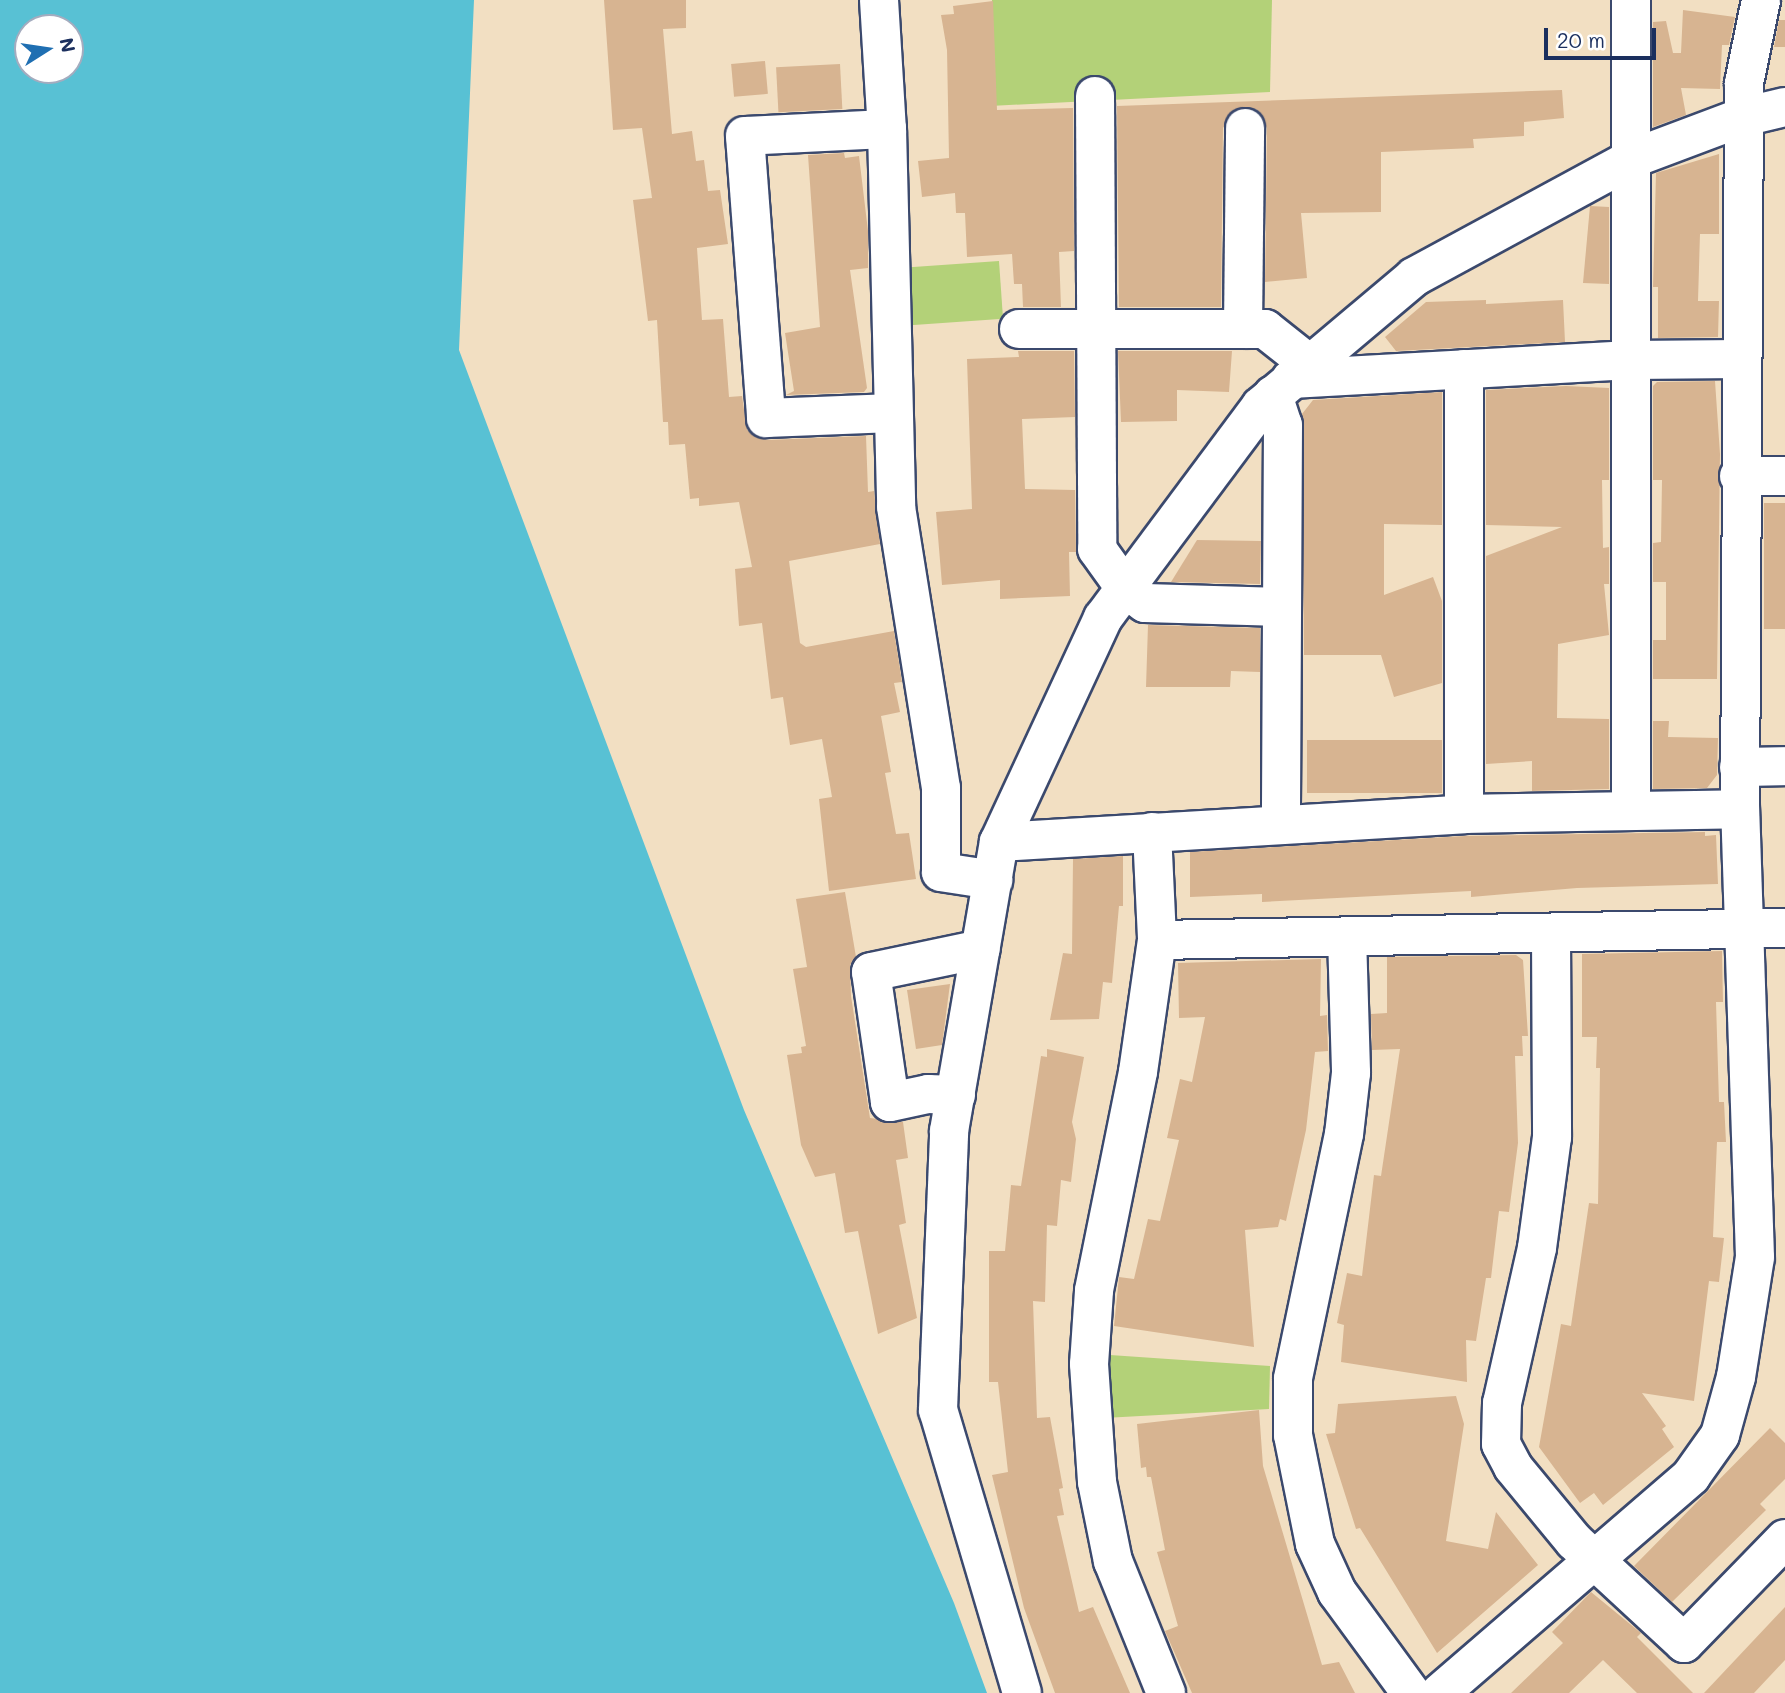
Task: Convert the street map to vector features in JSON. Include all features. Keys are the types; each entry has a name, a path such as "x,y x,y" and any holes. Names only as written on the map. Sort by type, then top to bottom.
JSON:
{"street":[{"path":"879,0 887,129 896,507 942,788 941,872 993,880"},
{"path":"1631,0 1631,809"},
{"path":"1440,1693 1692,1476 1720,1435 1736,1377 1755,1257 1739,767 1739,476 1744,83 1761,0"},
{"path":"1095,96 1097,549 1125,588 1144,603 1282,607"},
{"path":"1022,1693 938,1410 949,1131 999,842 1102,618 1290,379 1414,277 1631,159 1744,117 1785,107"},
{"path":"1243,329 1245,128"},
{"path":"887,129 746,136 766,418 894,412"},
{"path":"1019,329 1265,329 1290,379 1283,425 1280,825"},
{"path":"1290,379 1630,360 1741,359"},
{"path":"1464,369 1464,814"},
{"path":"1739,476 1785,476"},
{"path":"1739,767 1785,766"},
{"path":"999,842 1464,814 1740,808"},
{"path":"1152,832 1157,940 1138,1072 1094,1291 1089,1364 1097,1482 1113,1561 1166,1693"},
{"path":"1157,940 1785,929"},
{"path":"1551,934 1552,1137 1537,1248 1502,1403 1502,1444 1513,1467 1595,1562 1684,1643 1785,1539"},
{"path":"1348,936 1351,1073 1344,1134 1293,1379 1293,1435 1315,1544 1332,1580 1410,1693"},
{"path":"956,1095 928,1094 890,1102 871,972 981,949"}],"green space":[{"path":"992,0 1272,0 1270,92 990,106"},
{"path":"999,261 1003,319 910,325 906,267"},
{"path":"1110,1355 1270,1366 1269,1409 1104,1418"}],"water":[{"path":"0,0 474,0 459,350 744,1110 954,1603 987,1693 0,1693"}],"building":[{"path":"604,0 686,0 686,28 663,29 672,134 692,131 696,161 704,160 708,191 720,190 728,244 697,248 702,320 723,319 729,397 742,396 747,430 767,440 866,436 868,492 874,491 880,544 789,561 800,643 806,647 894,631 902,682 894,683 900,712 881,716 891,772 885,773 896,834 909,833 916,879 829,891 819,799 832,797 822,739 790,745 783,697 771,699 762,623 739,626 735,569 752,567 739,502 699,506 699,498 690,499 685,444 669,445 668,422 663,422 657,320 648,321 633,200 652,198 642,128 613,130"},
{"path":"993,1 997,110 1073,108 1074,251 1059,252 1061,307 1023,307 1022,284 1014,284 1012,254 967,257 965,213 956,213 955,193 922,197 918,161 949,158 947,50 941,15 954,14 953,6"},
{"path":"1683,10 1735,17 1729,45 1722,45 1720,89 1681,88 1686,115 1653,127 1653,22 1666,21 1673,53 1681,53"},
{"path":"1779,20 1785,20 1785,47 1774,47"},
{"path":"765,61 768,94 734,97 731,64"},
{"path":"840,64 842,109 778,112 776,67"},
{"path":"1562,90 1564,118 1524,122 1524,136 1473,139 1474,148 1381,152 1381,212 1301,213 1307,278 1265,282 1267,128 1256,109 1235,109 1223,128 1221,307 1119,307 1117,106"},
{"path":"844,153 845,158 859,156 868,231 868,268 850,270 867,388 864,392 786,395 794,391 785,333 820,327 808,155"},
{"path":"1719,154 1719,234 1700,234 1698,301 1719,301 1718,337 1658,338 1658,287 1653,287 1656,173"},
{"path":"1590,206 1609,207 1609,284 1583,283"},
{"path":"1486,300 1486,304 1563,300 1565,342 1396,351 1385,337 1426,302"},
{"path":"1018,351 1074,351 1075,417 1022,419 1025,489 1075,490 1076,552 1069,552 1070,596 1000,599 1000,580 942,585 936,512 972,509 967,359 1019,357"},
{"path":"1118,351 1232,351 1229,392 1177,390 1177,421 1121,422"},
{"path":"1715,381 1720,454 1717,679 1653,679 1653,640 1666,640 1666,582 1653,582 1653,543 1661,542 1662,480 1653,480 1653,386 1657,382"},
{"path":"1566,386 1609,388 1609,480 1602,480 1603,548 1609,547 1609,584 1604,584 1609,635 1558,644 1557,718 1609,719 1609,789 1532,791 1532,761 1486,764 1486,556 1562,527 1486,525 1486,390"},
{"path":"1442,392 1442,525 1384,524 1384,595 1433,577 1442,601 1442,683 1394,697 1381,655 1304,655 1302,414 1313,400"},
{"path":"1764,503 1785,503 1785,629 1764,629"},
{"path":"1197,540 1261,541 1260,584 1171,582"},
{"path":"1148,625 1260,628 1260,672 1231,671 1230,687 1146,687"},
{"path":"1653,721 1669,721 1668,737 1718,738 1717,775 1707,788 1653,789"},
{"path":"1307,740 1442,740 1442,793 1307,793"},
{"path":"1705,832 1705,836 1716,835 1718,884 1577,888 1471,897 1471,891 1262,902 1262,894 1190,897 1190,852 1465,836"},
{"path":"1123,856 1123,906 1119,906 1112,983 1103,982 1099,1019 1050,1020 1063,953 1072,954 1073,859"},
{"path":"845,892 856,957 850,965 851,996 870,1118 903,1122 908,1158 896,1160 906,1223 899,1225 917,1318 878,1334 858,1231 845,1233 835,1173 815,1177 801,1145 787,1055 802,1053 801,1047 806,1046 793,969 807,967 796,899"},
{"path":"1722,951 1723,1002 1716,1002 1719,1102 1724,1102 1726,1142 1717,1142 1713,1237 1724,1238 1719,1282 1709,1281 1694,1401 1642,1393 1666,1426 1662,1429 1674,1447 1603,1505 1594,1493 1580,1503 1539,1447 1561,1324 1571,1326 1589,1203 1598,1204 1600,1068 1596,1068 1597,1037 1582,1037 1582,954"},
{"path":"1516,955 1523,960 1528,1036 1522,1036 1523,1056 1515,1056 1518,1143 1509,1212 1499,1211 1491,1278 1486,1278 1476,1341 1466,1340 1467,1382 1341,1362 1344,1325 1337,1323 1347,1273 1362,1276 1374,1175 1381,1176 1400,1049 1372,1050 1371,1014 1387,1013 1387,957"},
{"path":"1321,959 1320,1016 1327,1015 1328,1051 1315,1052 1306,1130 1286,1221 1280,1219 1278,1227 1245,1230 1254,1347 1114,1326 1119,1277 1134,1279 1148,1219 1160,1221 1179,1140 1167,1138 1180,1079 1192,1082 1205,1017 1179,1018 1178,963"},
{"path":"950,984 942,1045 916,1049 907,990"},
{"path":"1047,1049 1084,1057 1072,1122 1076,1139 1071,1182 1061,1180 1057,1226 1047,1225 1045,1302 1033,1301 1037,1418 1050,1417 1063,1488 1059,1489 1064,1515 1057,1516 1079,1612 1093,1607 1130,1693 1055,1693 1024,1608 992,1475 1008,1472 998,1382 989,1382 989,1251 1005,1251 1011,1185 1021,1186 1041,1056 1047,1057"},
{"path":"1456,1396 1464,1424 1446,1541 1488,1549 1496,1512 1538,1565 1437,1653 1360,1528 1356,1529 1326,1434 1335,1433 1338,1404"},
{"path":"1259,1410 1263,1466 1322,1665 1339,1662 1355,1693 1192,1693 1165,1631 1178,1626 1157,1552 1165,1550 1151,1477 1147,1477 1146,1467 1141,1468 1137,1424"},
{"path":"1770,1428 1785,1443 1785,1479 1760,1504 1766,1510 1672,1602 1634,1566"},
{"path":"1591,1592 1641,1633 1637,1637 1693,1693 1637,1693 1603,1660 1569,1693 1511,1693 1563,1643 1552,1632"},
{"path":"1785,1607 1785,1660 1754,1693 1704,1693"}]}
